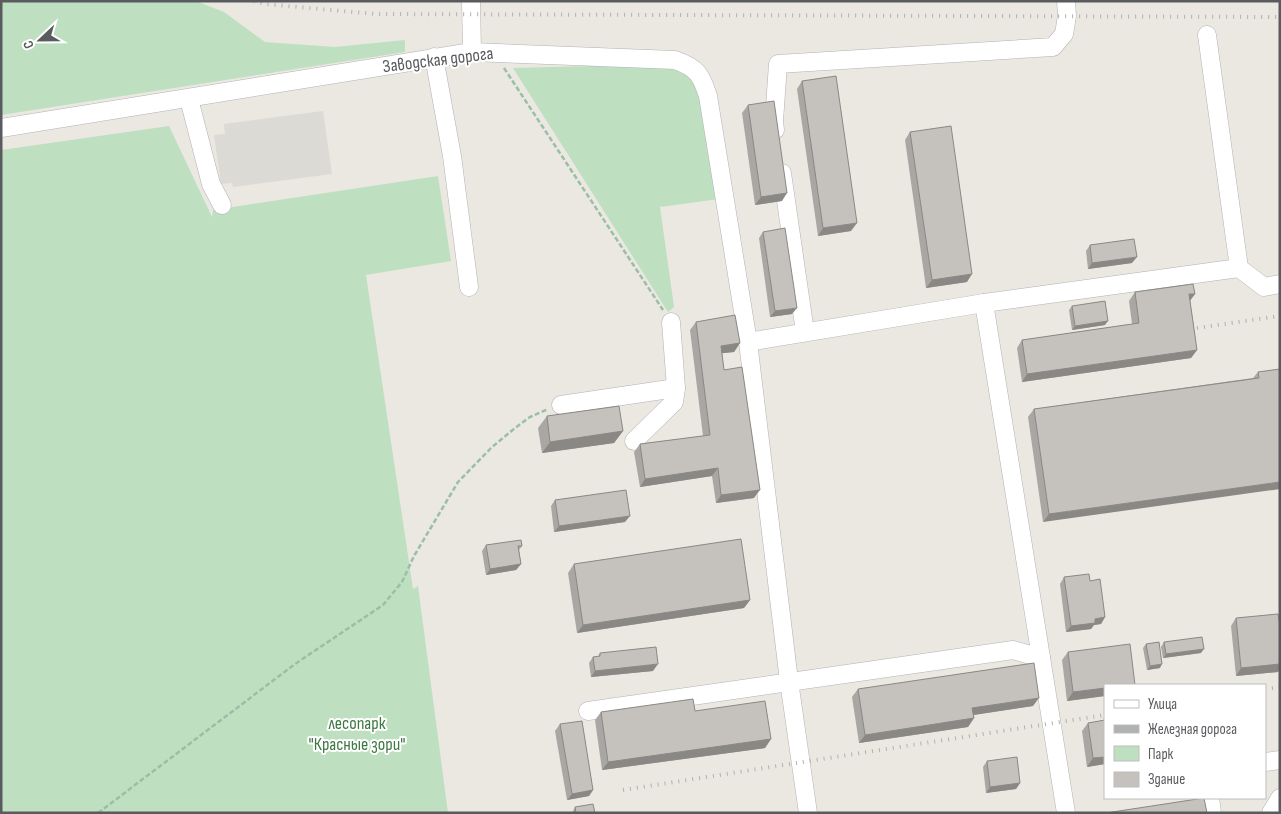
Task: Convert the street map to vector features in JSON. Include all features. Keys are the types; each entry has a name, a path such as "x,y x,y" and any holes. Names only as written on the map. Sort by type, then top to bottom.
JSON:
{"street":[{"path":"471,1 472,52"},
{"path":"805,332 774,121 778,64 1053,47 1064,34 1067,16 1066,1"},
{"path":"1207,35 1239,268 1264,287 1280,284"},
{"name":"Заводская дорога","path":"1,128 472,52 660,58 691,65 702,77 708,96 743,304 808,813"},
{"path":"434,57 452,156 469,287"},
{"path":"189,99 211,184 222,206"},
{"path":"748,342 984,303 1239,268"},
{"path":"984,303 1066,813"},
{"path":"634,441 674,402 676,388 671,322"},
{"path":"561,405 676,388"},
{"path":"588,711 1013,650 1041,658"},
{"path":"1266,762 1280,760"},
{"path":"1271,813 1280,798"},
{"path":"1210,799 1212,813"}],"path":[{"path":"494,52 671,322"},
{"path":"98,813 295,664 383,605 402,582 414,556 458,482 491,448 515,428 543,411 561,405"}],"shaded area":[{"path":"323,111 332,174 233,187 232,183 221,184 214,135 225,134 224,124"}],"green space":[{"path":"1,1 196,1 224,12 265,42 335,47 405,40 405,52 1,115"},
{"path":"630,65 676,70 693,80 704,98 719,199 660,207 674,307 668,312 513,68"},
{"name":"лесопарк \"Красные зори\"","path":"169,126 212,217 213,210 438,176 451,261 366,275 413,589 418,586 448,813 1,813 1,150"}],"building":[{"path":"836,76 857,223 823,228 802,81"},
{"path":"774,101 787,193 761,197 748,105"},
{"path":"951,126 972,274 932,280 910,132"},
{"path":"785,228 797,308 775,311 763,232"},
{"path":"1134,239 1137,257 1092,263 1090,245"},
{"path":"1193,284 1195,294 1189,294 1197,350 1027,374 1022,340 1139,323 1135,292"},
{"path":"1105,301 1108,321 1075,326 1072,306"},
{"path":"735,315 740,343 721,346 724,370 742,367 760,490 721,495 718,468 645,479 640,444 710,435 696,322"},
{"path":"1280,369 1280,482 1049,514 1034,409 1259,378 1258,372"},
{"path":"619,406 623,431 550,442 547,416"},
{"path":"626,490 630,516 559,526 555,500"},
{"path":"741,539 750,600 583,625 574,564"},
{"path":"521,540 522,546 518,546 521,564 490,569 486,545"},
{"path":"1089,574 1090,581 1100,579 1105,617 1095,619 1095,623 1071,626 1064,577"},
{"path":"1278,614 1280,626 1280,664 1241,668 1236,618"},
{"path":"1202,637 1204,649 1166,654 1164,642"},
{"path":"1159,642 1162,664 1150,666 1146,644"},
{"path":"1130,644 1135,684 1104,684 1104,688 1073,692 1068,652"},
{"path":"656,647 658,664 595,671 593,657 600,656 600,653"},
{"path":"1034,663 1039,698 972,708 974,718 865,735 858,689"},
{"path":"693,699 695,711 765,701 771,739 608,762 601,712"},
{"path":"1104,720 1104,757 1093,758 1088,723"},
{"path":"582,721 593,790 572,794 560,724"},
{"path":"1017,757 1020,783 990,787 987,761"},
{"path":"1204,799 1207,813 1106,813"},
{"path":"593,804 595,813 576,813 575,807"}],"railway":[{"path":"254,1 265,4 375,14 1280,17"},
{"path":"1197,328 1280,316"},
{"path":"1266,689 1280,687"},
{"path":"623,790 1104,715"}]}
